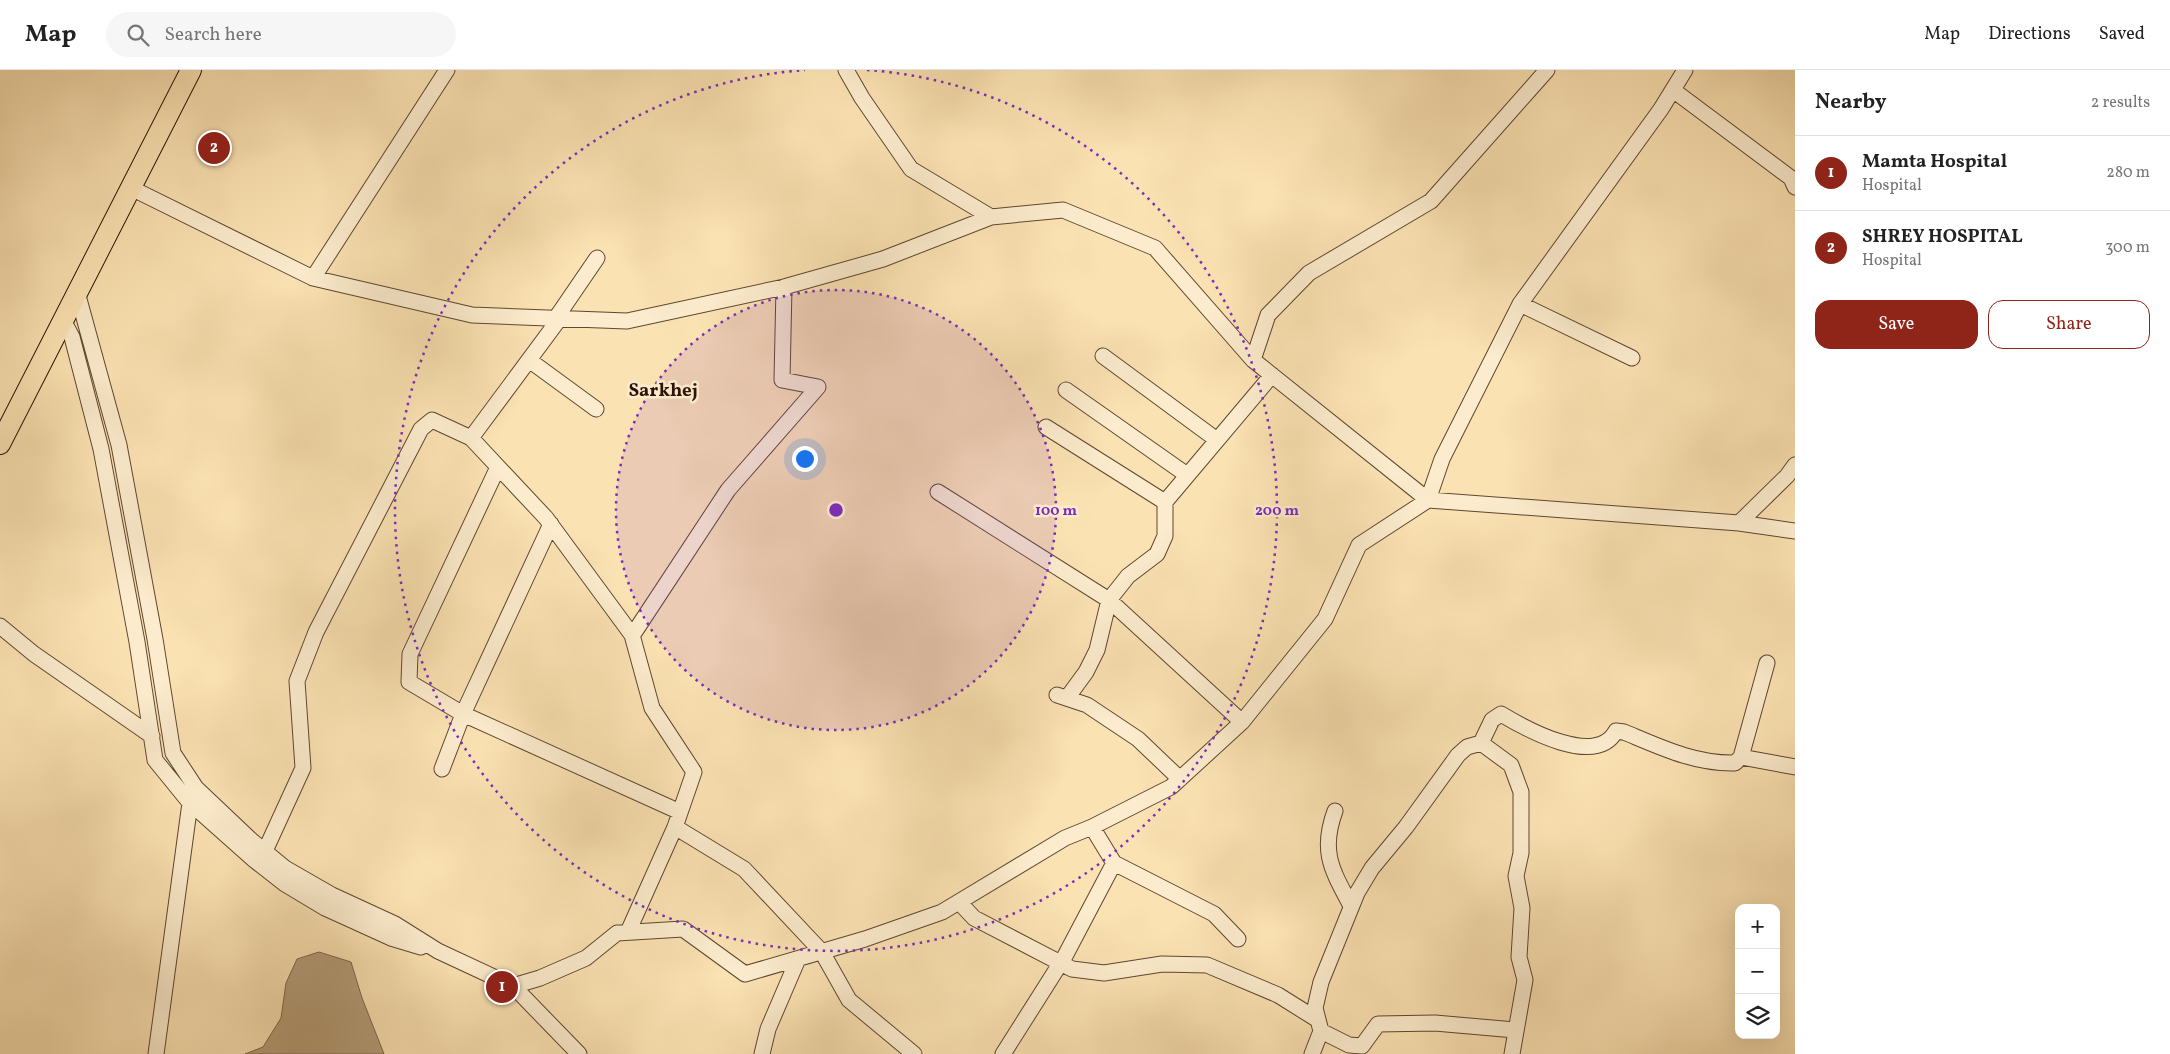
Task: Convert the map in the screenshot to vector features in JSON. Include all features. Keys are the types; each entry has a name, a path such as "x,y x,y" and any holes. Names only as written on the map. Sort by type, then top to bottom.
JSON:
{"main road":[{"path":"0,444 191,70"}],"street":[{"path":"313,278 447,70"},
{"path":"846,70 862,98 912,169 991,216"},
{"path":"1253,360 1268,315 1309,273 1431,201 1547,70"},
{"path":"513,986 540,978 586,958 617,933 683,929 745,974 822,952 942,912 1065,838 1092,828 1171,787 1242,722 1324,619 1359,545 1428,500 1442,459 1520,304 1661,109 1685,70"},
{"path":"1673,90 1791,178 1794,184"},
{"path":"131,188 313,278 472,315 627,321 784,287 883,259 991,216 1063,210 1155,248 1253,360 1428,500 1739,522 1795,532"},
{"path":"471,438 529,360 597,258"},
{"path":"632,636 728,490 818,387 782,380 784,287"},
{"path":"78,292 118,445 155,639 172,753 196,788 285,868 332,895 395,924 438,952"},
{"path":"1520,304 1632,358"},
{"path":"63,320 72,337 101,448 138,642 156,760 190,803 253,859 285,884 325,908 392,938 438,952 513,986 579,1054"},
{"path":"1104,356 1217,440"},
{"path":"529,360 596,409"},
{"path":"1180,779 1138,740 1087,705 1062,696 1086,672 1097,650 1109,600 1128,576 1157,554 1165,536 1165,502 1272,375"},
{"path":"1066,390 1187,475"},
{"path":"265,851 303,768 297,681 316,632 421,430 432,420 471,438 551,524 632,636 652,708 694,772 675,828 628,932"},
{"path":"1046,427 1165,502"},
{"path":"1739,522 1787,476 1795,465"},
{"path":"498,467 410,654 409,682 463,714 680,812"},
{"path":"938,492 1109,600 1242,722"},
{"path":"442,769 463,714 551,524"},
{"path":"0,626 34,654 152,736"},
{"path":"1312,1054 1319,1026 1315,1008 1321,982 1351,906 1372,868 1406,828 1452,761 1467,747 1481,743 1492,720 1501,714 1525,728 1569,745 1602,745 1612,740 1616,731 1624,732 1674,753 1702,760 1734,763 1741,757 1767,663"},
{"path":"1481,743 1511,765 1521,792 1521,853 1516,876 1522,908 1519,957 1525,980 1512,1054"},
{"path":"1741,757 1795,767"},
{"path":"156,1054 159,1046 190,803"},
{"path":"1335,811 1327,840 1329,858 1333,871 1351,906"},
{"path":"675,828 744,868 822,952 849,1000 906,1050 914,1054"},
{"path":"1092,828 1114,863 1214,914 1238,939"},
{"path":"1002,1054 1060,964 1114,863"},
{"path":"959,902 974,918 1072,969 1104,973 1162,964 1207,965 1278,995 1319,1026 1349,1045 1362,1046 1378,1024 1435,1023 1515,1030"},
{"path":"762,1054 768,1029 798,959"}],"shaded area":[{"path":"319,952 351,962 362,998 384,1054 245,1054 263,1047 281,1018 286,983 297,959"}],"place":[{"name":"SHREY HOSPITAL","path":"214,148"},
{"name":"Mamta Hospital","path":"502,987"}],"district":[{"name":"Sarkhej","path":"663,389"}]}
